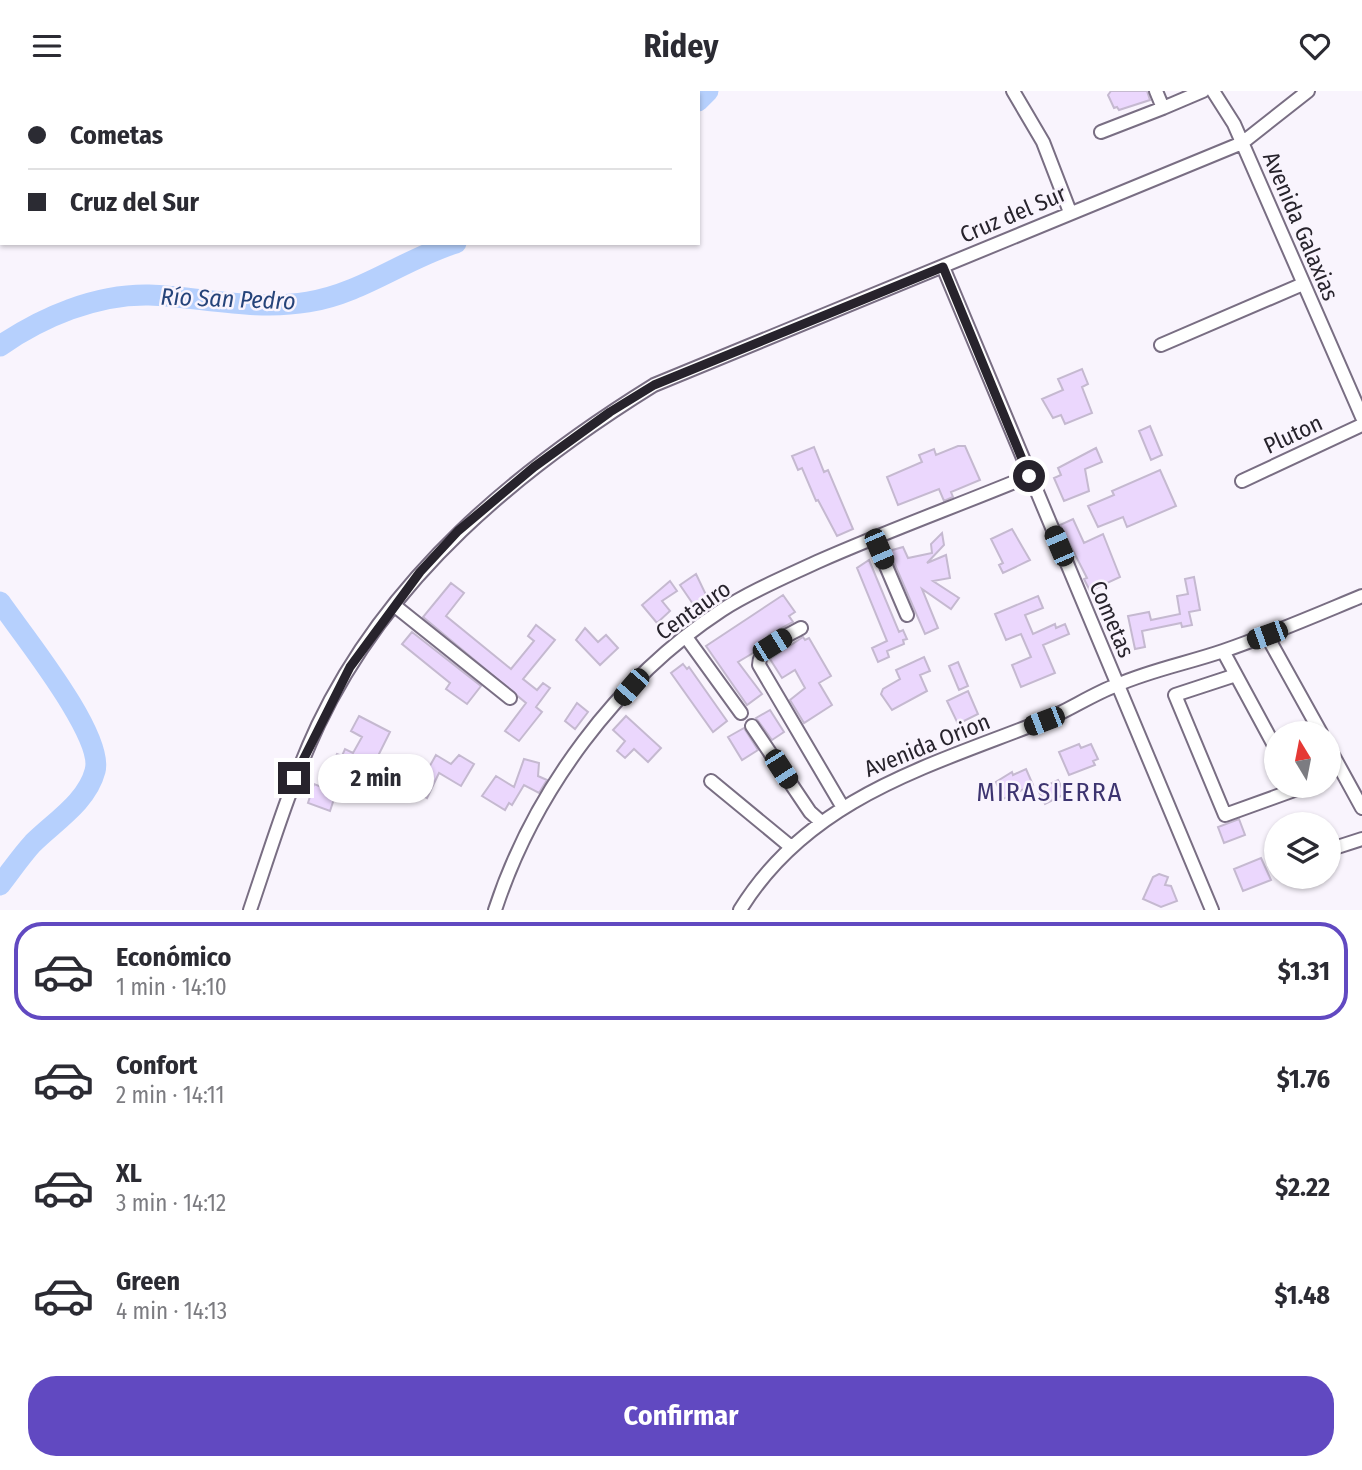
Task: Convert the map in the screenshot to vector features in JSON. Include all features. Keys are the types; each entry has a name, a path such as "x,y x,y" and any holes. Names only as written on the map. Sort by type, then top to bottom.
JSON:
{"street":[{"path":"1013,91 1043,142 1070,212"},
{"path":"1156,91 1163,108"},
{"path":"1101,132 1203,91"},
{"name":"Avenida Galaxias","path":"1214,91 1242,143 1362,417"},
{"name":"Cruz del Sur","path":"250,910 294,778 350,667 395,606 458,531 534,467 621,405 654,385 1242,143 1308,91"},
{"name":"Cometas","path":"943,267 1212,910"},
{"path":"1161,345 1303,284"},
{"name":"Pluton","path":"1242,481 1362,425"},
{"name":"Centauro","path":"495,910 542,803 592,730 631,687 686,637 723,609 758,591 874,538 1029,476"},
{"path":"874,538 907,615"},
{"name":"Avenida Orion","path":"740,910 752,890 791,847 842,806 953,756 1044,721 1117,684 1223,651 1362,596"},
{"path":"395,606 510,698"},
{"path":"801,628 765,650 759,658 759,665 842,806"},
{"path":"1267,635 1314,721"},
{"path":"686,637 741,713"},
{"path":"1223,651 1264,727"},
{"path":"1236,675 1175,695 1224,815 1272,798"},
{"path":"752,726 810,812 820,821"},
{"path":"1341,770 1362,809"},
{"path":"711,781 791,847"},
{"path":"1341,846 1362,839"}],"building":[{"path":"1111,91 1147,91 1150,100 1119,110 1114,108 1108,95"},
{"path":"1082,369 1088,384 1082,387 1092,413 1065,424 1061,415 1053,418 1042,399 1063,390 1058,379"},
{"path":"1150,426 1162,455 1151,460 1139,431"},
{"path":"965,446 980,480 951,492 953,497 944,501 939,489 898,505 887,477 922,462 919,455 934,449 936,455"},
{"path":"814,447 824,472 828,470 853,529 837,536 818,500 816,501 802,468 798,470 792,456"},
{"path":"1096,448 1102,462 1085,469 1089,491 1064,501 1054,478 1061,475 1058,468"},
{"path":"1160,470 1176,506 1127,527 1123,517 1098,527 1088,506 1114,495 1112,491"},
{"path":"1073,519 1084,543 1103,534 1120,577 1090,591 1084,579 1087,578 1060,525"},
{"path":"1012,529 1030,560 1003,573 999,565 1003,563 991,539"},
{"path":"942,533 944,545 927,563 946,555 950,578 933,581 959,598 951,609 922,589 938,628 925,634 889,551 903,547 908,558 932,553 931,544"},
{"path":"869,560 899,632 903,630 907,639 903,640 904,644 887,651 889,657 878,662 872,648 887,641 857,568"},
{"path":"696,574 708,599 695,607 680,585"},
{"path":"1194,577 1200,610 1189,612 1192,625 1182,627 1181,623 1142,631 1145,647 1135,649 1128,616 1149,612 1151,620 1180,614 1177,596 1188,594 1185,579"},
{"path":"670,581 677,591 662,601 670,611 657,623 642,605"},
{"path":"451,583 464,593 446,616 511,669 534,641 528,636 536,625 555,640 523,679 537,690 543,683 550,688 536,707 542,712 519,741 505,731 526,703 423,617"},
{"path":"783,595 795,612 789,616 793,622 769,635 753,653 738,662 762,694 747,705 706,646"},
{"path":"1038,596 1043,608 1025,615 1033,634 1055,624 1056,628 1065,624 1069,634 1043,645 1055,673 1021,687 1012,665 1031,657 1021,634 1006,640 995,614"},
{"path":"585,628 598,642 606,635 618,648 600,665 576,640"},
{"path":"412,632 481,686 467,704 446,689 450,683 402,644"},
{"path":"803,637 805,640 809,638 831,676 819,683 832,705 804,723 790,700 805,688 795,670 782,678 770,659"},
{"path":"924,657 930,671 920,675 927,691 892,710 881,694 883,689 900,679 896,670"},
{"path":"958,662 968,686 959,690 949,666"},
{"path":"683,664 687,669 689,667 727,721 713,732 671,673"},
{"path":"968,691 978,714 958,724 947,701"},
{"path":"577,703 588,712 575,729 565,721"},
{"path":"770,710 784,732 772,740 756,718"},
{"path":"359,716 390,732 374,764 387,771 382,780 356,766 351,775 348,774 341,792 337,790 330,811 308,803 314,784 324,788 337,754 342,756 345,749 353,753 362,737 351,731"},
{"path":"626,716 661,748 648,762 634,749 625,758 617,751 625,741 613,730"},
{"path":"744,728 758,750 742,760 728,737"},
{"path":"1079,744 1081,748 1091,744 1098,759 1093,761 1095,765 1069,775 1059,752"},
{"path":"436,755 451,764 459,755 474,764 461,786 439,773 427,798 418,793 418,787"},
{"path":"524,759 539,763 538,776 547,780 539,793 524,785 512,805 509,803 505,810 482,796 496,776 514,787"},
{"path":"1026,769 1033,785 1003,799 996,782 1012,772 1013,775"},
{"path":"1058,780 1065,794 1045,804 1038,790"},
{"path":"1239,819 1245,835 1224,843 1218,827"},
{"path":"1261,858 1264,865 1264,883 1243,891 1234,869"},
{"path":"1159,874 1168,877 1165,885 1171,886 1177,901 1161,907 1143,899 1153,877"}],"waterway":[{"name":"Río San Pedro","path":"700,99 708,91"},
{"name":"Río San Pedro","path":"0,346 16,335 70,309 109,298 149,295 268,305 328,298 451,245"},
{"name":"Río San Pedro","path":"0,602 60,685 87,734 95,755 95,771 85,792 69,811 33,843 0,885"}],"district":[{"name":"MIRASIERRA","path":"1050,792"}],"route":[{"path":"294,778 350,667 420,572 458,531 534,467 610,412 654,385 696,366 943,267 1029,476"}]}
